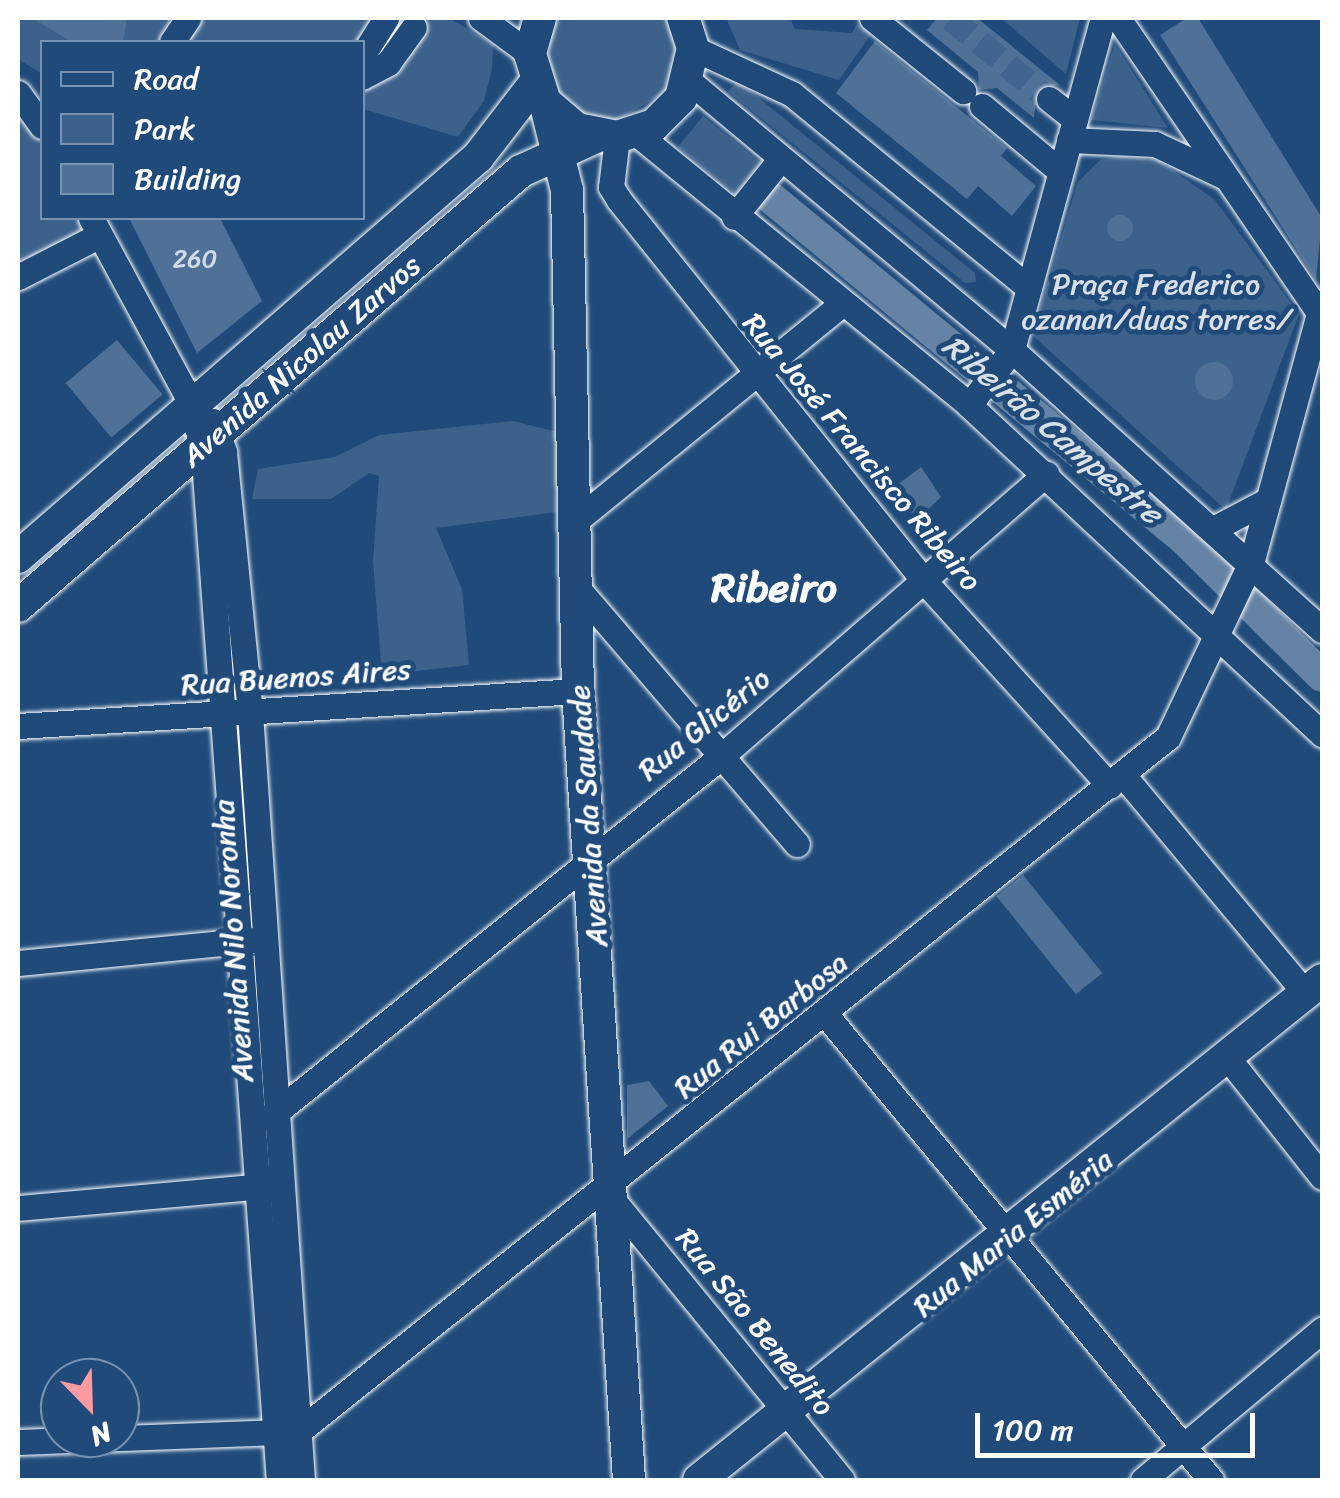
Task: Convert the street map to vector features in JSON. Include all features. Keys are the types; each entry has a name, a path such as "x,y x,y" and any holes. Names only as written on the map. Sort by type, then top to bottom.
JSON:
{"main road":[{"path":"540,18 536,80 617,135"},
{"name":"Avenida Nicolau Zarvos","path":"18,558 521,172 560,151 617,135 669,113 688,49"},
{"name":"Avenida da Saudade","path":"536,80 560,151 578,691 617,1194 629,1480"},
{"name":"Avenida Nicolau Zarvos","path":"18,606 356,252 478,157 536,80"},
{"name":"Rua Maria Esméria","path":"699,1480 1008,1238 1314,986"}],"street":[{"path":"173,40 188,18"},
{"path":"367,64 386,18"},
{"path":"481,18 536,80"},
{"path":"872,18 1060,171"},
{"path":"975,399 1008,357 1103,18"},
{"path":"1118,18 1240,188 1321,310"},
{"path":"367,64 413,21"},
{"path":"688,49 778,162 1215,528 1248,566 1322,630"},
{"path":"688,49 792,94 1029,288"},
{"path":"18,93 40,123"},
{"path":"1049,99 1072,129 1155,144 1196,157 1240,188"},
{"path":"617,135 734,218 840,305 975,399 1046,474 1224,626 1322,734"},
{"name":"Rua José Francisco Ribeiro","path":"617,135 611,187 756,378 924,582 1314,986"},
{"path":"734,218 778,162"},
{"path":"18,277 95,226 201,418"},
{"path":"573,523 756,378 840,305"},
{"name":"Rua Rui Barbosa","path":"288,1433 617,1194 826,1015 1117,780 1192,704 1248,566 1321,310"},
{"name":"Avenida Nilo Noronha","path":"201,418 238,713 251,940 254,1126 272,1185"},
{"name":"Rua Glicério","path":"254,1126 279,1111 591,855 718,759 1046,474"},
{"path":"1215,528 1268,500"},
{"path":"573,583 718,759 797,844"},
{"name":"Rua Buenos Aires","path":"18,726 578,691"},
{"path":"18,962 251,940"},
{"name":"Avenida Nilo Noronha","path":"251,940 279,1111 272,1185 288,1433 302,1480"},
{"path":"826,1015 1210,1480"},
{"path":"1227,1057 1322,1177"},
{"path":"18,1208 272,1185"},
{"name":"Rua São Benedito","path":"617,1194 842,1480"},
{"path":"1143,1480 1322,1330"},
{"path":"18,1442 288,1433"},
{"name":"Avenida Nilo Noronha","path":"279,1480 288,1433"}],"green space":[{"path":"18,18 449,18 493,44 484,101 458,137 365,110 365,40 40,40 40,73 18,59"},
{"path":"553,18 667,18 678,48 667,91 616,121 573,111 546,75"},
{"path":"726,18 790,18 795,29 852,33 857,24 871,34 839,80 740,50"},
{"path":"1001,18 1080,18 1066,74"},
{"path":"1115,44 1168,128 1091,120"},
{"path":"738,81 975,273 976,282 965,283 728,91"},
{"path":"18,109 40,136 40,220 81,220 86,235 18,272"},
{"path":"703,116 761,163 736,194 678,147"},
{"name":"Praça Frederico ozanan/duas torres/","path":"1122,156 1160,161 1215,200 1299,314 1226,510 1032,335 1078,182 1100,160"},
{"path":"513,421 561,433 564,511 436,528 462,589 469,665 382,675 373,562 379,476 369,473 331,499 252,499 258,469 335,457 379,435"}],"building":[{"path":"32,18 127,18 123,40 69,40"},
{"path":"937,18 977,18 1060,85 1037,88 1034,118 997,88 979,90 978,72 927,30"},
{"path":"1187,18 1198,18 1322,218 1316,280 1160,35"},
{"path":"875,41 1007,148 1001,156 1036,186 1012,216 978,186 967,199 836,93"},
{"path":"1120,215 1129,219 1133,228 1129,237 1120,241 1111,237 1107,228 1111,219"},
{"path":"130,220 221,220 262,301 197,353"},
{"path":"117,340 163,394 111,437 66,383"},
{"path":"1214,362 1227,368 1233,381 1227,394 1214,400 1201,394 1195,381 1201,368"},
{"path":"921,467 941,497 915,522 893,488"},
{"path":"1023,875 1102,973 1076,994 997,896"},
{"path":"649,1081 668,1106 627,1139 627,1085"}],"waterway":[{"name":"Ribeirão Campestre","path":"770,197 1184,539 1322,676"}],"tunnel":[{"path":"951,18 1049,99"}],"district":[{"name":"Ribeiro","path":"774,588"}]}
